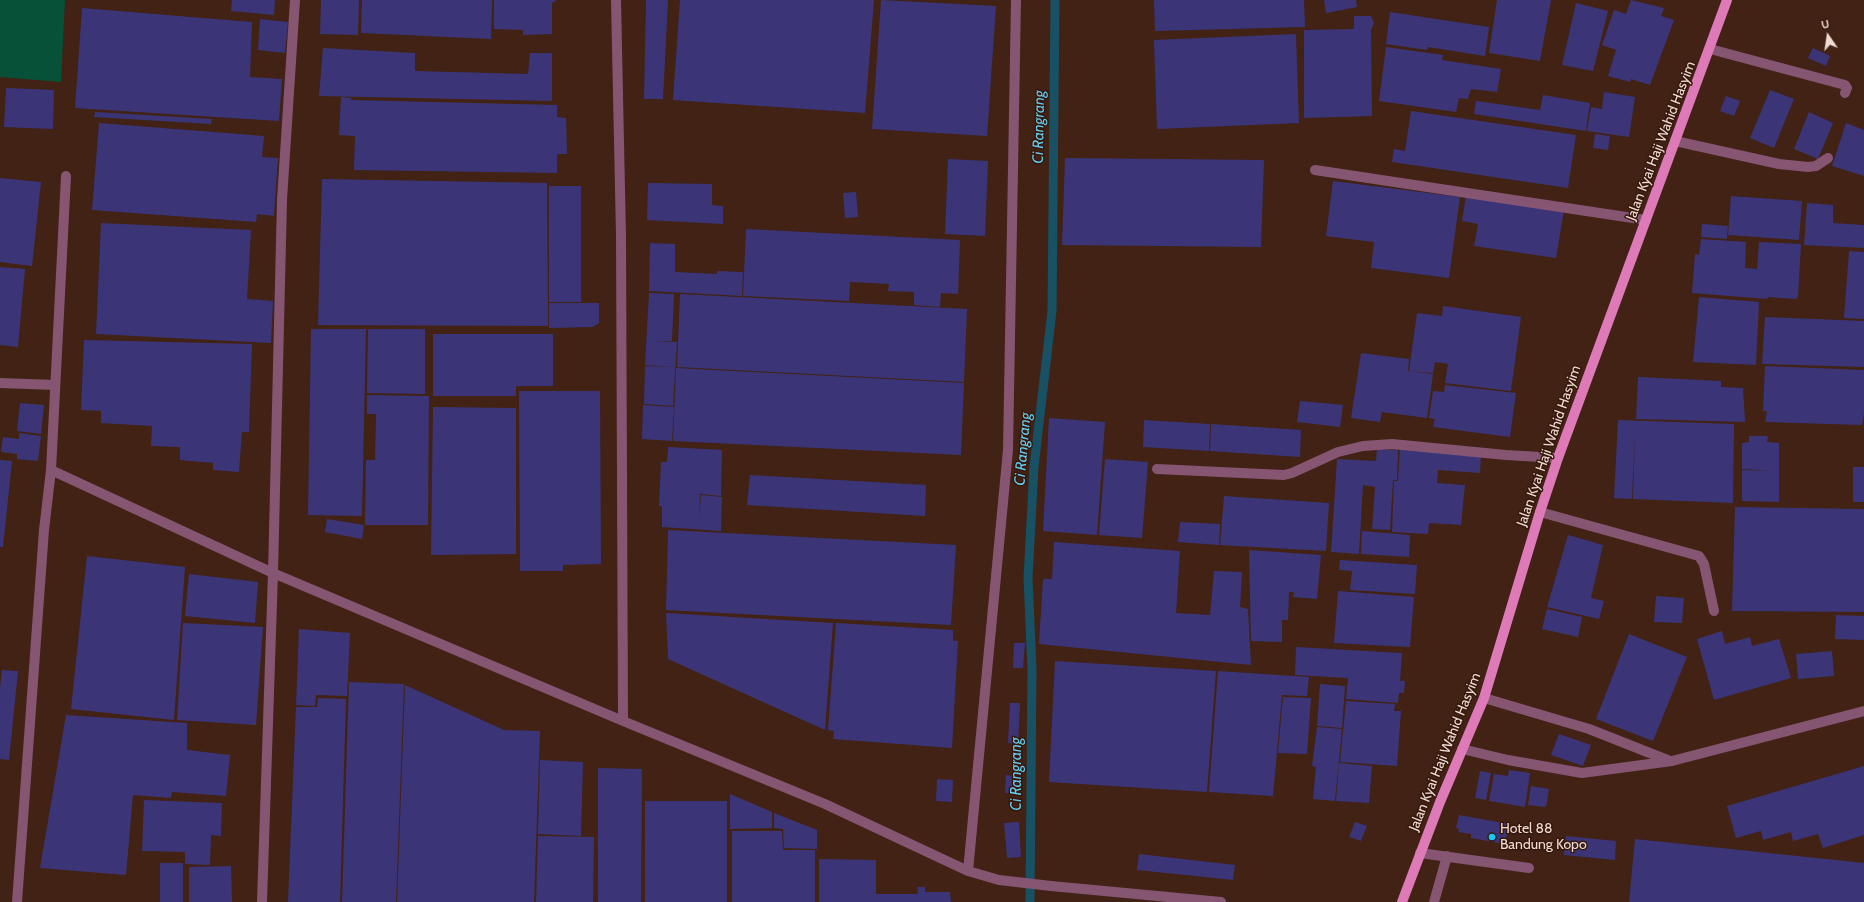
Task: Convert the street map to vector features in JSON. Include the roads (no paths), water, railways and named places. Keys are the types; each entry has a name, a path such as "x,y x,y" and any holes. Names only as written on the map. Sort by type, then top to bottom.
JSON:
{"main road":[{"name":"Jalan Kyai Haji Wahid Hasyim","path":"1402,902 1462,748 1484,698 1540,512 1558,458 1727,0"}],"street":[{"path":"262,902 273,573 282,200 296,0"},
{"path":"616,0 621,236 623,721"},
{"path":"968,871 1008,450 1016,0"},
{"path":"1710,49 1845,85 1847,88 1845,94"},
{"path":"1675,141 1779,164 1808,167 1816,166 1828,158"},
{"path":"1315,170 1646,220"},
{"path":"17,902 44,530 51,470 66,176"},
{"path":"0,383 55,385"},
{"path":"1157,469 1284,475 1292,474 1338,452 1363,446 1392,444 1506,455 1558,458"},
{"path":"51,470 273,573 623,721 825,804 968,871 1009,881 1222,902"},
{"path":"1540,512 1699,556 1704,564 1714,611"},
{"path":"1484,698 1589,729 1672,761"},
{"path":"1462,748 1508,760 1582,773 1672,761 1864,710"},
{"path":"1420,853 1530,868"},
{"path":"1434,902 1447,856"}],"waterway":[{"name":"Ci Rangrang","path":"1030,902 1032,669 1028,578 1034,467 1052,311 1055,0"}],"place":[{"name":"Hotel 88 Bandung Kopo","path":"1492,837"}]}
